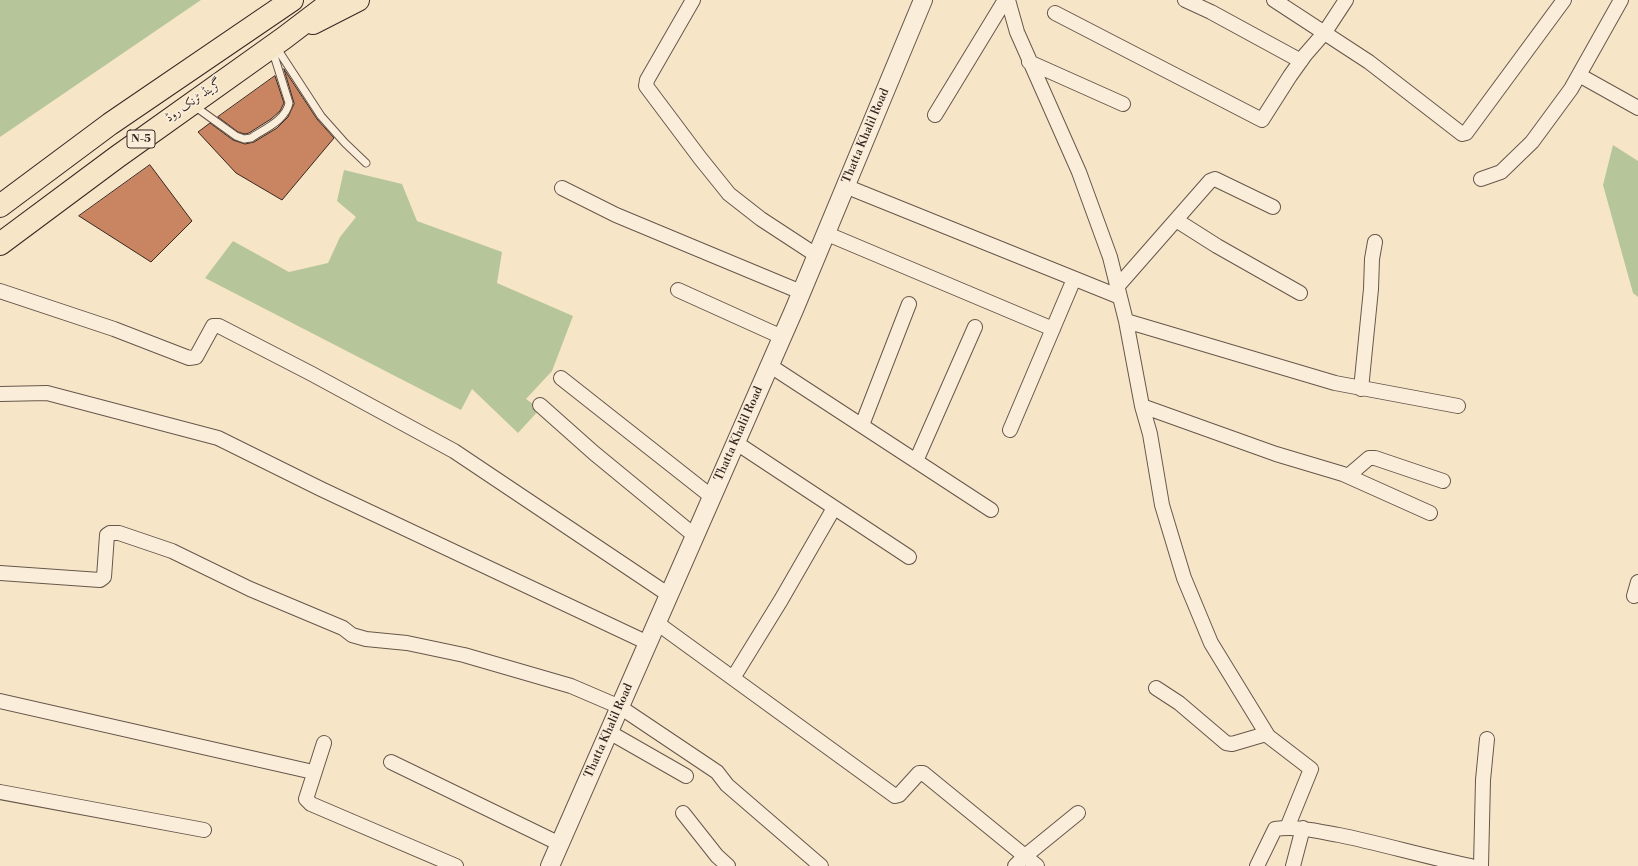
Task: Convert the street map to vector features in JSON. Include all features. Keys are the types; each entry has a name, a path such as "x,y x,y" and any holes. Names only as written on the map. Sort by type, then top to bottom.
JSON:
{"main road":[{"path":"278,7 292,0"},
{"path":"277,43 334,0"},
{"name":"گرینڈ ٹرنک روڈ","path":"0,244 277,43 358,0"},
{"name":"N-5","path":"0,206 110,124 278,7"}],"street":[{"path":"693,0 647,80 646,86 729,194 761,219 816,255"},
{"name":"Thatta Khalil Road","path":"550,866 782,337 923,0"},
{"path":"1006,0 1016,32 1079,172 1110,257 1126,322 1142,406 1150,434 1162,505 1184,578 1212,643 1266,734 1311,769 1287,828"},
{"path":"936,115 1006,0"},
{"path":"1185,0 1211,12 1301,61"},
{"path":"1274,0 1369,62 1462,134 1466,134 1564,0"},
{"path":"1055,13 1262,120 1301,61 1325,32 1346,0"},
{"path":"1481,179 1501,172 1532,142 1571,89 1621,0"},
{"path":"1029,62 1123,104"},
{"path":"1579,75 1638,108"},
{"path":"1119,292 1176,220 1210,181 1214,179 1273,207"},
{"path":"845,186 1074,279 1119,292"},
{"path":"562,188 616,215 801,292"},
{"path":"1176,220 1217,246 1300,293"},
{"path":"826,233 1053,330"},
{"path":"1361,389 1370,297 1372,259 1375,242"},
{"path":"1010,430 1074,279"},
{"path":"678,290 782,337"},
{"path":"0,291 114,329 189,358 196,357 212,326 218,326 312,374 454,451 669,595"},
{"path":"862,425 909,304"},
{"path":"1126,322 1335,383 1458,406"},
{"path":"916,461 975,327"},
{"path":"769,365 991,510"},
{"path":"561,378 712,497"},
{"path":"0,394 47,393 218,438 321,489 648,643"},
{"path":"540,405 594,453 694,536"},
{"path":"1142,406 1276,454 1348,476 1430,513"},
{"path":"735,442 909,557"},
{"path":"1348,476 1369,458 1375,458 1443,481"},
{"path":"733,678 785,594 834,508"},
{"path":"0,573 100,580 104,577 107,536 110,532 119,533 172,551 250,588 343,628 352,635 366,639 407,644 464,655 571,686 620,707 718,772 727,785 821,866"},
{"path":"1634,596 1638,582"},
{"path":"656,623 895,796 899,796 919,773 924,773 1020,861 1037,866"},
{"path":"1156,688 1179,702 1226,743 1232,744 1266,734"},
{"path":"0,701 314,772"},
{"path":"609,732 686,776"},
{"path":"1481,866 1482,780 1487,739"},
{"path":"324,743 306,799 311,804 456,866"},
{"path":"390,762 560,844"},
{"path":"0,792 204,830"},
{"path":"683,813 717,856 728,866"},
{"path":"1020,861 1078,813"},
{"path":"1258,866 1275,829 1287,828 1304,828 1364,840 1428,857 1471,866"},
{"path":"1293,866 1304,828"}],"lane":[{"path":"191,104 236,136 244,139 250,138 282,116 287,111 288,103 277,43"},
{"path":"277,43 321,116 345,143 366,163"}],"green space":[{"path":"0,0 201,0 0,137"},
{"path":"1613,145 1638,161 1638,297 1633,293 1603,185"},
{"path":"344,170 402,184 417,221 502,252 497,283 573,316 552,371 526,399 540,409 518,433 472,389 461,410 205,278 233,241 289,272 328,263 340,237 356,217 337,201"}],"building":[{"path":"284,69 317,119 334,138 282,200 236,173 198,132 210,123 233,140 245,144 254,142 277,128 288,117 294,104"},
{"path":"275,76 284,103 280,111 271,119 245,134 238,132 218,117"},
{"path":"150,165 192,221 151,262 79,216"}]}
